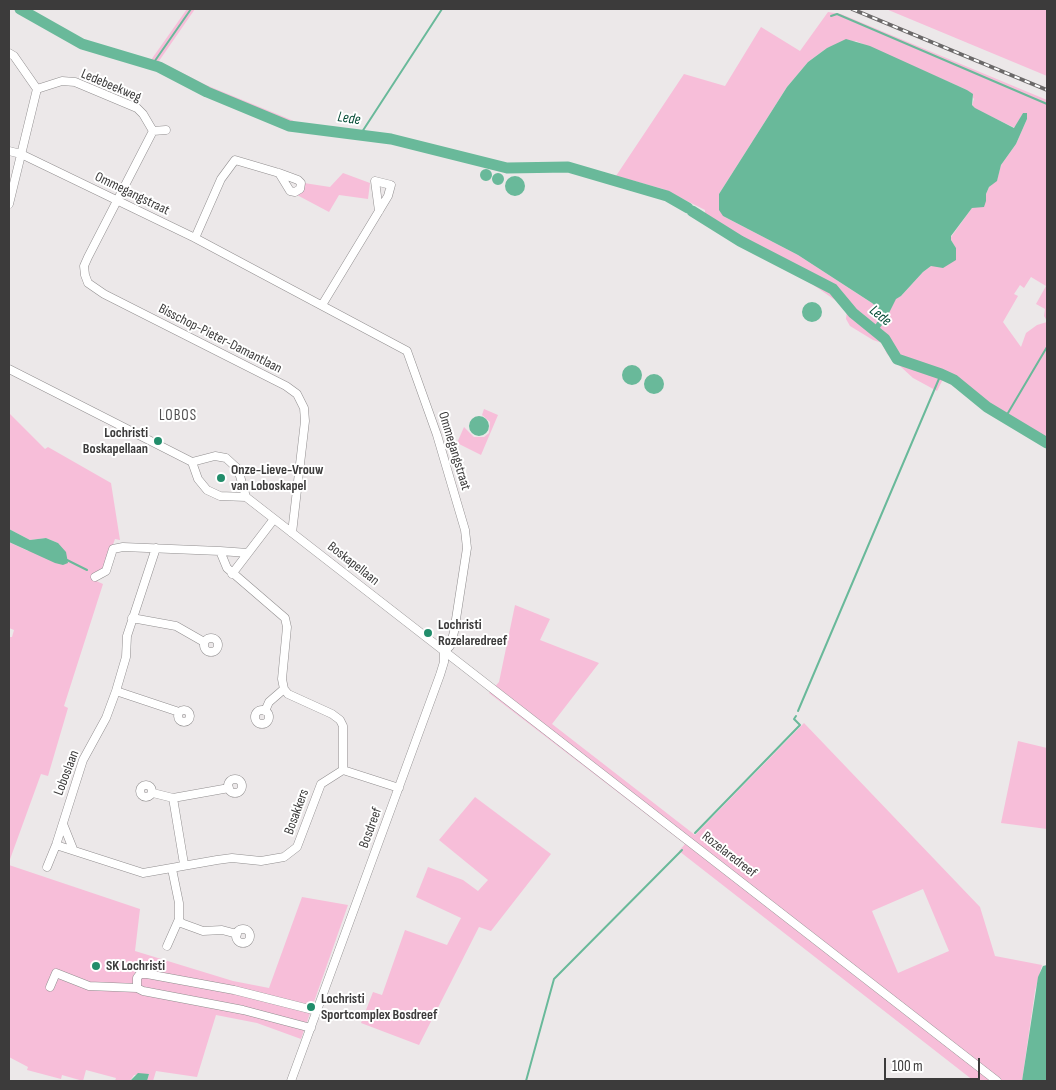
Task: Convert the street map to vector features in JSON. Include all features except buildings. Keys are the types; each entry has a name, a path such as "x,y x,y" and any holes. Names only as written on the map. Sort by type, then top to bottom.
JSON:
{"street":[{"path":"9,54 14,56 37,89 9,204"},
{"name":"Ledebeekweg","path":"37,89 62,81 75,82 137,108 144,114 153,131"},
{"path":"117,200 153,131 166,130"},
{"name":"Ommegangstraat","path":"9,151 21,154 195,238 407,351 430,416 465,530 467,548 454,632 450,646 444,652"},
{"path":"195,238 221,179 235,160 279,173"},
{"name":"Bisschop-Pieter-Damantlaan","path":"117,200 84,266 88,283 104,294 286,386 297,394 301,402 305,421 292,533"},
{"path":"322,305 379,211"},
{"path":"9,369 192,462 215,456 231,461 238,469 246,497 230,498 211,493 198,479 192,462"},
{"name":"Boskapellaan","path":"246,497 444,652"},
{"path":"232,574 274,519"},
{"path":"94,577 106,572 113,549 123,547 248,553"},
{"name":"Loboslaan","path":"47,867 56,845 83,760 106,718 116,691 126,657 127,636 132,618 156,548"},
{"path":"220,552 227,568 232,574 285,618 287,627 282,679 284,689 288,694 332,714 340,720 343,726 343,770 399,788"},
{"path":"132,618 176,626 204,642"},
{"name":"Bosdreef","path":"291,1081 444,662 444,652"},
{"name":"Rozelaredreef","path":"444,652 453,657 794,921 997,1081"},
{"path":"265,711 269,702 284,689"},
{"path":"116,691 179,712"},
{"name":"Bosakkers","path":"56,845 143,873 172,869 184,864 232,858 261,861 284,857 298,847 321,784 343,770"},
{"path":"153,792 173,798 229,788"},
{"path":"173,798 184,864"},
{"path":"62,824 73,849"},
{"path":"166,946 178,919 179,903 172,869"},
{"path":"178,919 185,926 196,930 222,930 237,934"},
{"path":"50,987 56,973 89,986 137,988 243,1010 311,1028"},
{"path":"137,988 137,978 140,974 147,974 234,990 317,1011"}],"shaded area":[{"path":"187,9 195,9 159,61 206,85 294,121 292,124 244,106 156,64 83,42 33,14 34,11 87,42 151,60"},
{"path":"886,9 1047,9 1047,76"},
{"path":"828,12 841,14 1047,100 1047,321 1044,316 1045,309 1036,304 1046,286 1031,277 1024,288 1020,285 1014,294 1018,296 1003,322 1021,347 1026,333 1037,325 1047,322 1047,439 964,388 960,391 943,379 937,391 913,378 887,354 882,343 873,340 850,326 846,319 847,310 845,307 812,284 742,247 705,222 705,210 663,189 616,176 684,74 725,86 761,27 800,51","holes":["856,41 967,90 974,99 972,105 975,109 1015,128 1023,113 1027,119 1016,144 1001,165 997,180 989,187 986,201 972,208 951,237 956,248 923,272 901,296 896,298 879,328 875,327 883,313 872,303 798,255 723,216 719,194 787,87 808,62 827,48"]},
{"path":"846,39 870,46 967,90 973,94 972,105 975,108 1014,128 1023,113 1027,113 1027,119 1016,144 1001,165 997,181 989,187 984,207 972,208 951,236 951,240 956,248 956,260 943,268 931,266 923,272 896,299 879,329 874,327 883,313 872,303 798,255 723,216 719,210 719,194 787,87 808,62 827,48"},
{"path":"486,169 492,175 486,181 480,175"},
{"path":"343,173 370,183 368,199 339,195 329,212 297,195 304,183 330,187"},
{"path":"498,173 504,179 498,185 492,179"},
{"path":"515,176 522,179 525,186 522,193 515,196 508,193 505,186 508,179"},
{"path":"812,302 819,305 822,312 819,319 812,322 805,319 802,312 805,305"},
{"path":"632,365 639,368 642,375 639,382 632,385 625,382 622,375 625,368"},
{"path":"654,374 661,377 664,384 661,391 654,394 647,391 644,384 647,377"},
{"path":"484,409 498,415 481,455 457,443 464,427 474,437 484,437 489,433 490,422 482,415"},
{"path":"9,413 45,449 48,447 111,483 120,540 115,539 104,570 94,580 103,584 64,706 68,708 48,776 41,774 9,862 9,637 12,637 14,630 9,628 9,542 28,551 58,543 46,538 30,540 9,529"},
{"path":"479,416 486,419 489,426 486,433 479,436 472,433 469,426 472,419"},
{"path":"9,529 30,540 46,538 58,543 66,552 68,563 63,565 55,563 9,542"},
{"path":"515,605 550,619 540,640 599,663 552,724 695,835 804,723 980,907 995,956 1042,965 1035,991 1022,1081 974,1081 679,851 685,844 489,693 499,682","holes":["923,889 949,951 898,973 872,911"]},
{"path":"1018,741 1047,748 1047,829 1001,823"},
{"path":"475,797 551,854 491,931 479,927 419,1045 361,1023 373,992 382,995 405,930 447,945 461,918 416,897 428,867 463,880 478,891 488,880 439,840"},
{"name":"SK Lochristi","path":"9,865 140,909 135,951 233,981 269,988 302,897 348,905 301,1039 257,1023 216,1015 197,1077 156,1071 153,1081 147,1081 149,1074 134,1075 130,1081 115,1081 116,1078 86,1070 83,1081 62,1075 61,1079 27,1070 28,1067 9,1057"},
{"path":"1047,965 1047,1081 1022,1081 1038,977 1043,966"},
{"path":"138,1073 149,1074 147,1081 130,1081"}],"waterway":[{"name":"Lede","path":"20,9 82,44 159,67 207,92 289,126 391,139 507,168 568,167 667,196 688,208"},
{"path":"152,65 191,9"},
{"path":"360,135 442,9"},
{"path":"831,16 837,14 1047,104"},
{"name":"Lede","path":"692,211 740,241 833,289 853,313 885,339 897,359 954,380 987,407 1047,443"},
{"path":"1005,418 1047,347"},
{"path":"798,711 941,374"},
{"path":"67,560 87,570"},
{"path":"695,833 800,725 794,719 796,716"},
{"path":"526,1081 554,979 682,850"}],"railway":[{"path":"852,9 1047,90"}],"place":[{"name":"Lochristi Boskapellaan","path":"158,441"},
{"name":"Onze-Lieve-Vrouw van Loboskapel","path":"221,478"},
{"name":"Lochristi Rozelaredreef","path":"428,633"},
{"name":"SK Lochristi","path":"96,966"},
{"name":"Lochristi Sportcomplex Bosdreef","path":"311,1007"}],"district":[{"name":"LOBOS","path":"178,416"}]}
